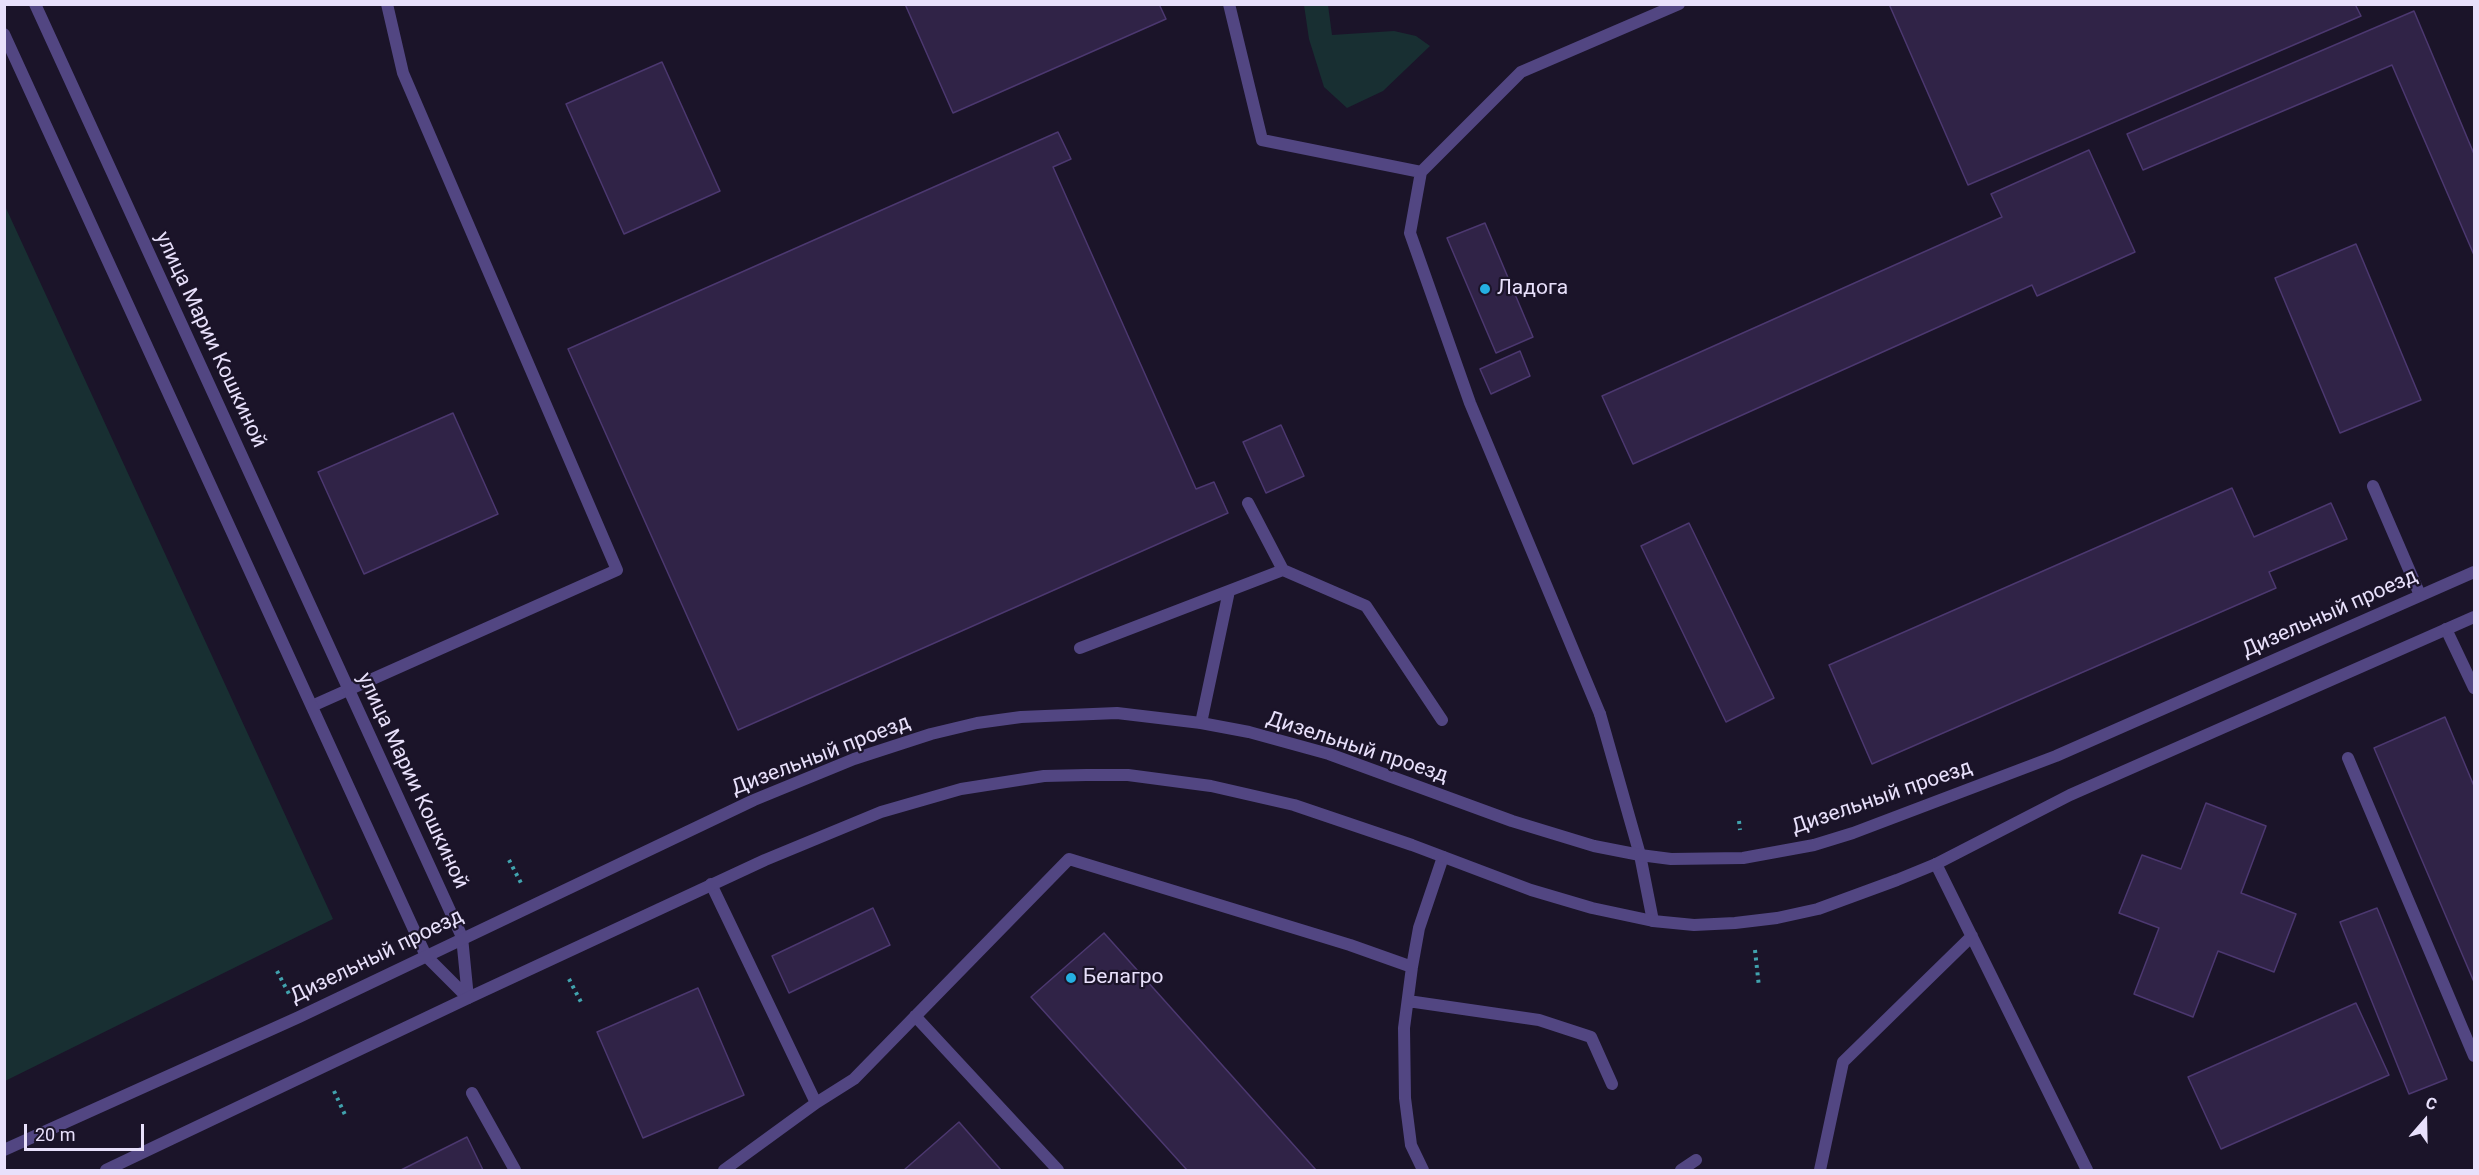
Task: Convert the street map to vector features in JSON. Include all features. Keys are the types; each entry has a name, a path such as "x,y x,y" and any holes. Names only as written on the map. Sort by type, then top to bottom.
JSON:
{"street":[{"name":"улица Марии Кошкиной","path":"35,4 462,937 468,998"},
{"path":"312,706 617,570 404,72 387,4"},
{"path":"1228,4 1262,140 1420,172"},
{"path":"1653,921 1640,855 1600,714 1470,403 1410,233 1420,172 1521,72 1679,4"},
{"path":"4,34 426,956 468,998"},
{"path":"2373,486 2420,595"},
{"path":"1248,503 1282,570 1366,606 1442,720"},
{"path":"1080,648 1282,570"},
{"name":"Дизельный проезд","path":"4,1150 299,1017 462,937 765,796 854,759 932,734 977,723 1068,713 1117,712 1201,723 1249,732 1329,754 1550,833 1640,855 1701,860 1743,858 1805,847 1853,832 2056,756 2475,572"},
{"path":"1201,723 1229,591"},
{"path":"106,1170 468,998 803,843 881,812 961,789 1044,776 1128,775 1212,786 1294,805 1570,903 1653,921 1694,925 1777,918 1818,909 1858,896 1936,864 2070,795 2475,617"},
{"path":"2446,630 2475,688"},
{"path":"2348,758 2475,1056"},
{"path":"1423,1170 1411,1145 1405,1098 1404,1028 1419,928 1443,857"},
{"path":"724,1170 816,1103 854,1079 1069,859 1350,945 1412,967"},
{"path":"1936,864 2086,1170"},
{"path":"711,884 816,1103"},
{"path":"1820,1170 1843,1062 1972,936"},
{"path":"1408,1000 1539,1020 1591,1037 1612,1084"},
{"path":"915,1016 1058,1170"},
{"path":"472,1093 514,1170"},
{"path":"1682,1170 1696,1160"}],"path":[{"path":"1739,821 1740,830"},
{"path":"509,860 521,883"},
{"path":"1755,950 1759,987"},
{"path":"277,971 289,995"},
{"path":"569,978 582,1004"},
{"path":"333,1090 346,1117"}],"green space":[{"path":"1304,5 1328,5 1332,35 1394,31 1416,36 1430,46 1383,91 1347,108 1324,87 1309,39"},
{"path":"5,206 333,919 4,1081"}],"building":[{"path":"905,4 1159,4 1166,19 953,113"},
{"path":"1889,4 2355,4 2361,16 1968,185"},
{"path":"2414,11 2474,154 2474,255 2392,65 2143,170 2127,134"},
{"path":"662,62 720,191 624,234 566,104"},
{"path":"1058,132 1071,159 1053,167 1196,489 1214,482 1228,513 738,730 568,349"},
{"path":"2089,150 2135,252 2037,296 2032,285 1633,464 1602,396 2002,217 1991,194"},
{"path":"1485,223 1533,337 1496,353 1447,238"},
{"path":"2356,244 2421,400 2340,433 2275,278"},
{"path":"1520,351 1530,376 1491,394 1480,369"},
{"path":"453,413 498,514 364,574 318,472"},
{"path":"1281,425 1304,476 1266,493 1243,442"},
{"path":"2232,488 2254,537 2331,503 2347,539 2269,572 2276,588 1872,764 1829,665"},
{"path":"1689,523 1774,698 1726,722 1641,546"},
{"path":"2445,717 2474,786 2474,982 2374,748"},
{"path":"2206,803 2266,826 2241,893 2296,914 2274,972 2218,951 2193,1017 2134,994 2159,928 2119,913 2142,855 2181,869"},
{"path":"873,908 890,945 789,993 772,956"},
{"path":"2377,908 2447,1079 2409,1094 2340,922"},
{"path":"1104,933 1316,1170 1187,1170 1031,997"},
{"path":"698,988 744,1095 643,1138 597,1032"},
{"path":"2356,1003 2389,1075 2221,1149 2188,1077"},
{"path":"959,1122 1001,1170 904,1170"},
{"path":"467,1137 483,1170 401,1170"}],"place":[{"name":"Ладога","path":"1485,289"},
{"name":"Белагро","path":"1071,978"}]}
